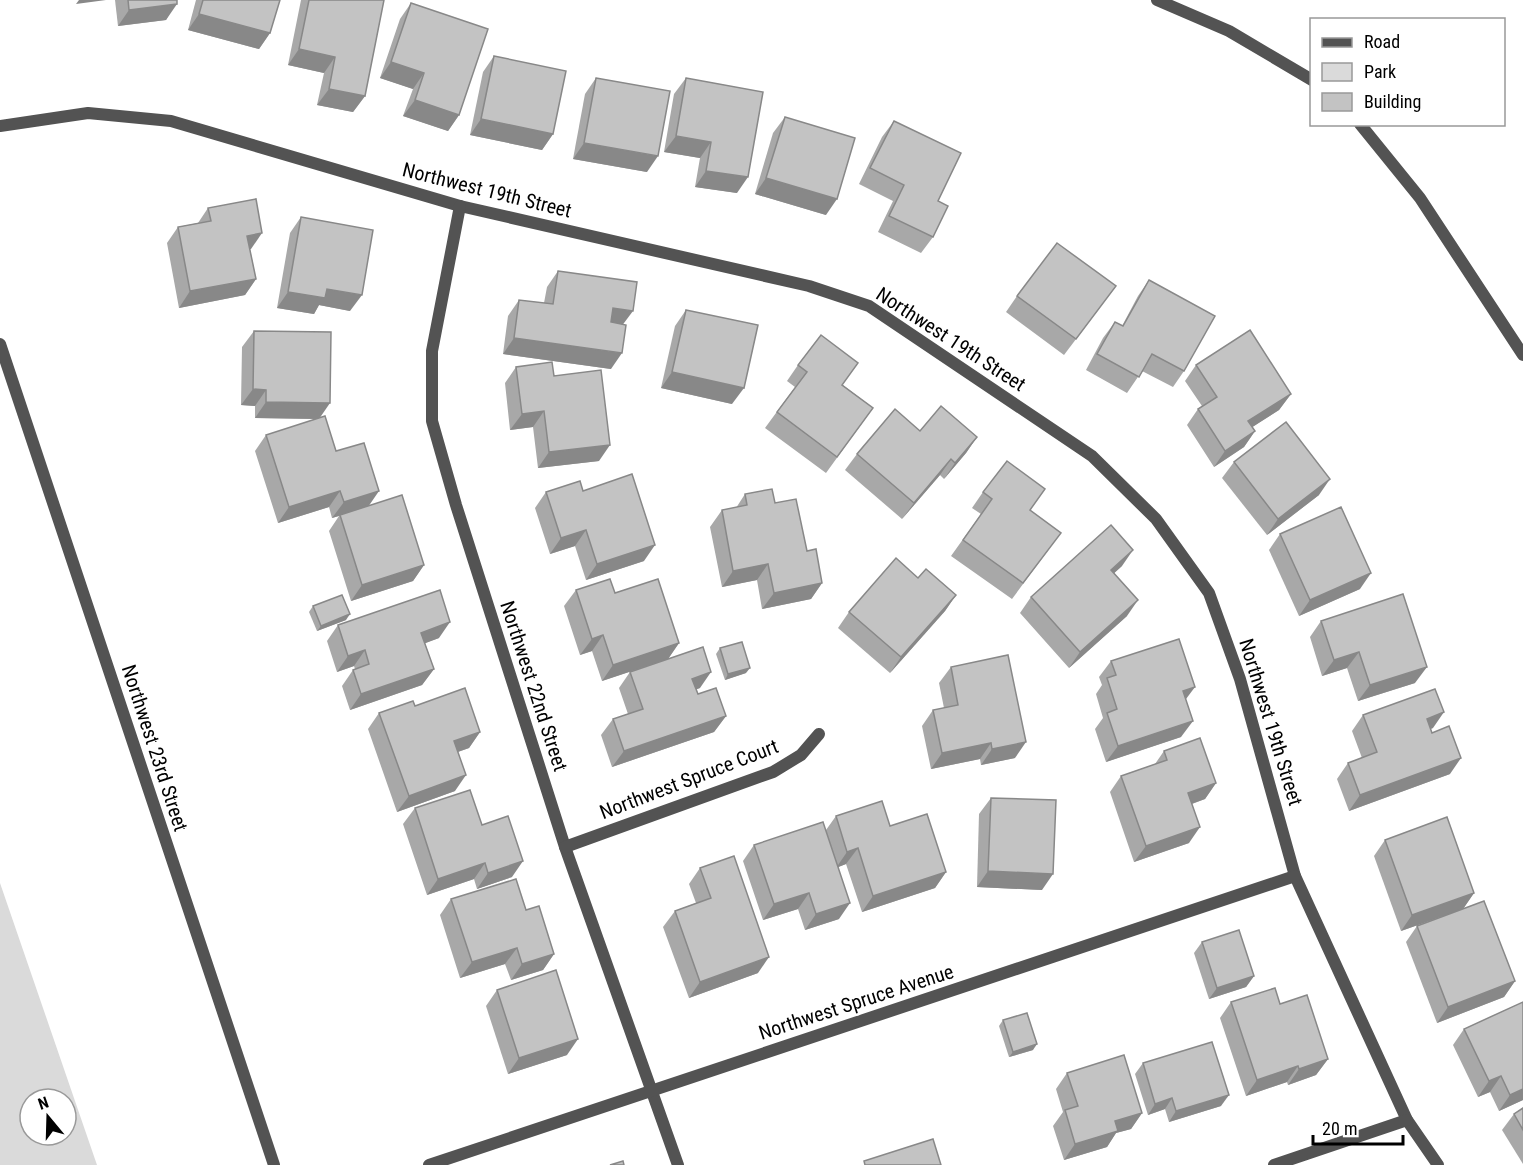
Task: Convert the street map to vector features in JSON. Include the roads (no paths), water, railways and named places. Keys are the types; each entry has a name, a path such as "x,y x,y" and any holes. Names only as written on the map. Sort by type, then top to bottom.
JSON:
{"street":[{"path":"1157,0 1229,31 1310,79"},
{"name":"Northwest 19th Street","path":"0,126 88,113 171,121 460,206 809,286 869,306 1092,456 1156,519 1209,593 1240,679 1295,876 1407,1120 1438,1165"},
{"path":"1362,126 1420,198 1523,355"},
{"name":"Northwest 22nd Street","path":"460,206 432,351 432,421 456,505 565,847 678,1165"},
{"name":"Northwest 23rd Street","path":"0,344 274,1165"},
{"name":"Northwest Spruce Court","path":"565,847 773,772 801,755 819,734"},
{"name":"Northwest Spruce Avenue","path":"429,1165 1295,876"},
{"path":"1274,1165 1407,1120"}]}
